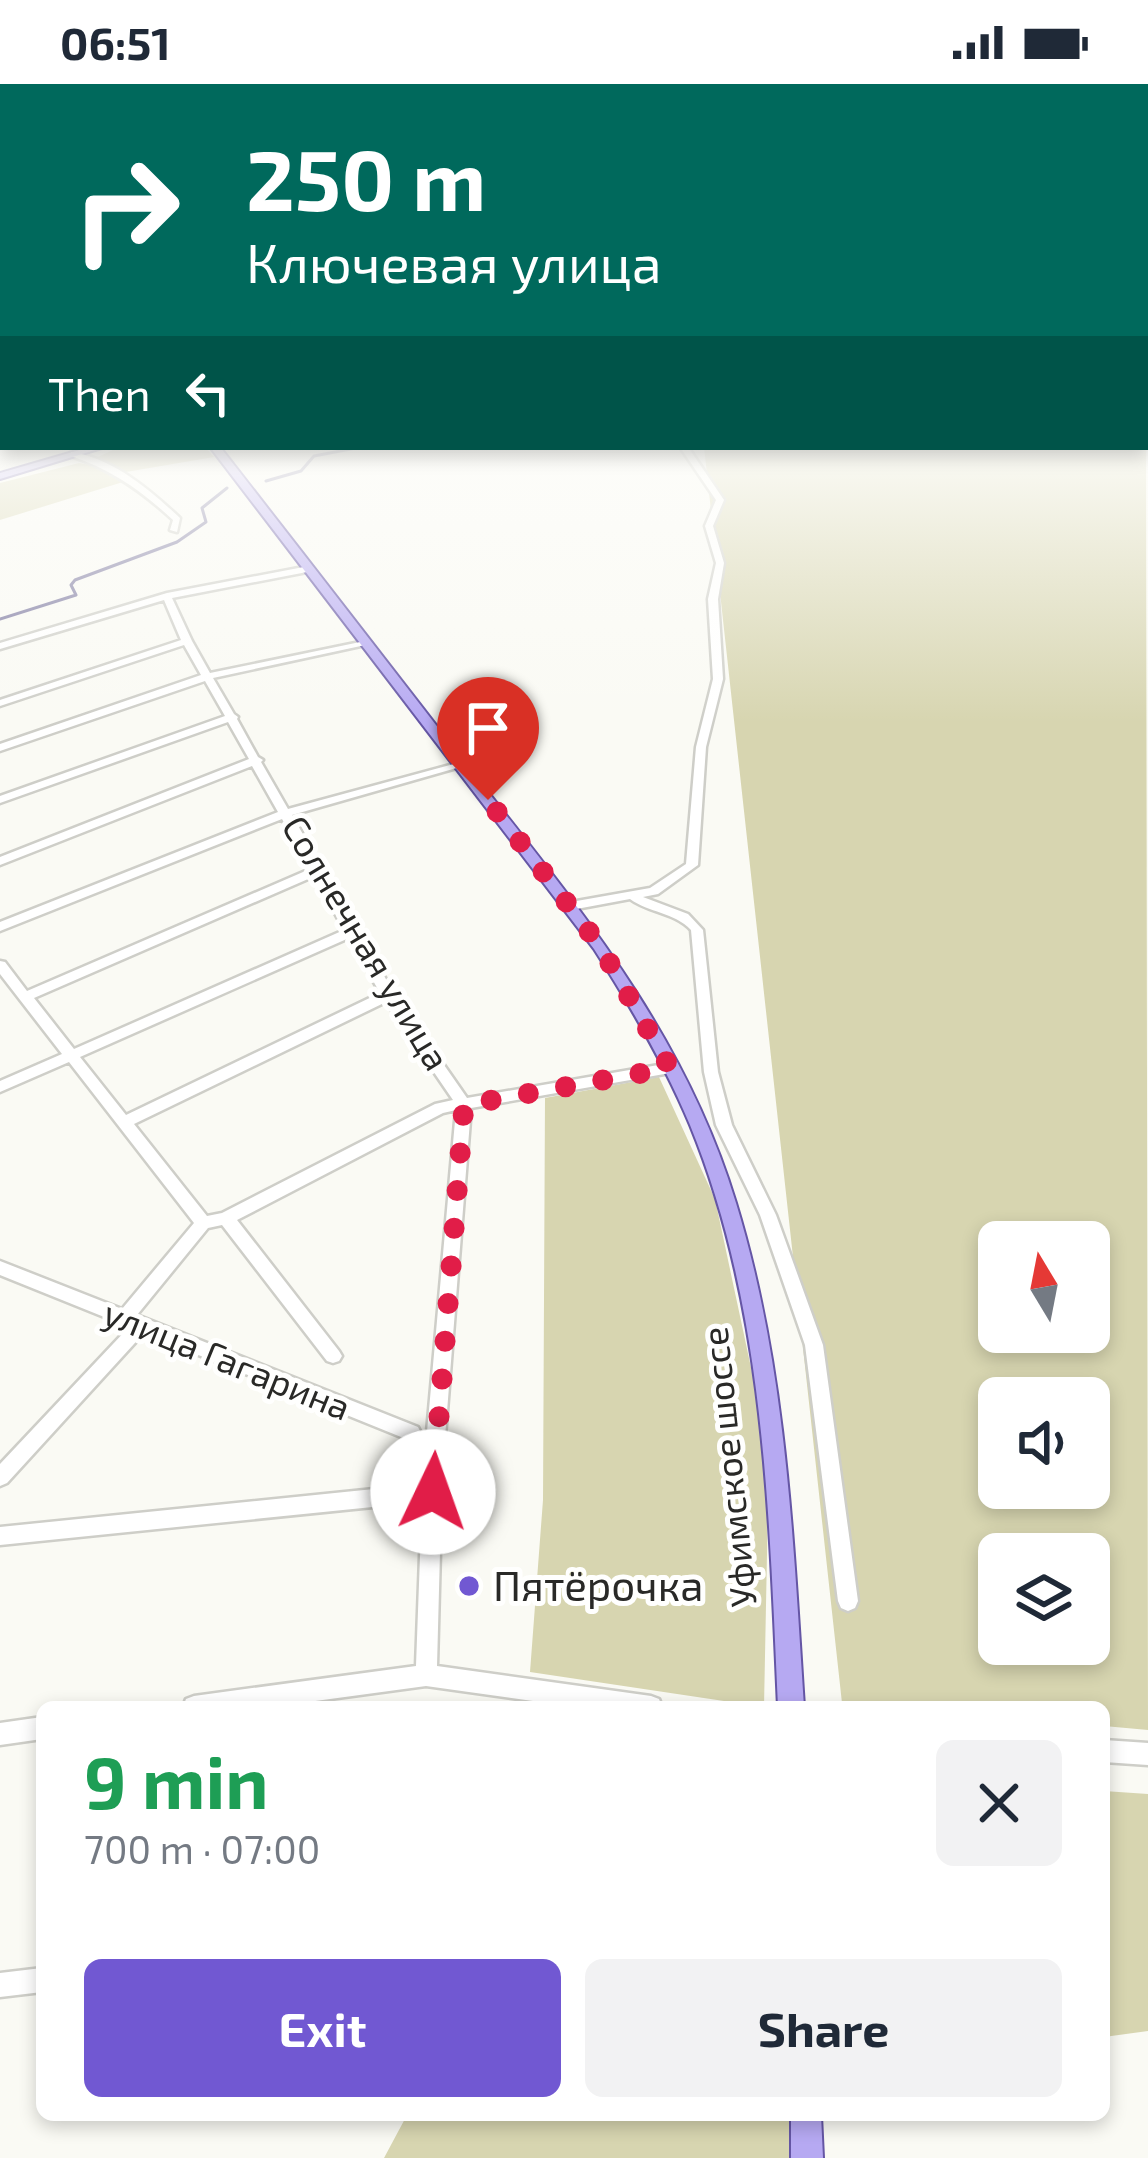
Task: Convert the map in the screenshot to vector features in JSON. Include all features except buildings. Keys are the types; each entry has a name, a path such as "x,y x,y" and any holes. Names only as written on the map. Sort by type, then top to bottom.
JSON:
{"main road":[{"name":"Уфимское шоссе","path":"278,529 571,906 637,1003 701,1131 723,1197 765,1375 778,1482 790,1701"},
{"path":"806,2121 808,2158"}],"street":[{"path":"571,906 634,896 670,883 692,866 701,744 718,679 713,599 720,563 710,529"},
{"path":"0,646 167,596 309,569"},
{"name":"Солнечная улица","path":"167,596 187,641 388,995 464,1105 433,1483 426,1675"},
{"path":"0,703 187,641"},
{"path":"0,748 209,676 365,644"},
{"path":"0,800 233,717"},
{"path":"0,861 257,760"},
{"path":"0,927 287,813 460,765"},
{"path":"27,996 319,870"},
{"path":"634,896 651,908 684,914 697,930 711,1072 724,1125 768,1215 814,1345 848,1601"},
{"path":"0,1087 355,930"},
{"path":"0,965 203,1223"},
{"path":"123,1123 388,995"},
{"path":"0,1477 62,1407 106,1369 132,1323 203,1223 226,1218 440,1108 670,1068"},
{"path":"226,1218 333,1356"},
{"name":"улица Гагарина","path":"0,1268 412,1433 433,1483"},
{"path":"0,1536 433,1483"},
{"path":"238,1701 426,1675 506,1698 533,1688 614,1701"},
{"path":"0,1734 36,1729"},
{"path":"1110,1751 1148,1754"},
{"path":"0,1985 36,1981"}],"shaded area":[{"path":"713,529 1146,529 1148,1730 1110,1727 1110,1701 842,1701"},
{"path":"659,1077 715,1199 769,1452 764,1701 724,1701 530,1672 543,1500 545,1098"},
{"path":"1110,1791 1148,1794 1148,2031 1110,2036"},
{"path":"404,2121 798,2121 799,2158 384,2158"}],"waterway":[{"path":"0,619 76,595 71,585 75,580 177,542 196,529"}],"place":[{"name":"Пятёрочка","path":"469,1586"}],"route":[{"path":"433,1492 464,1105 670,1068 637,1003 600,946 488,800"}]}
